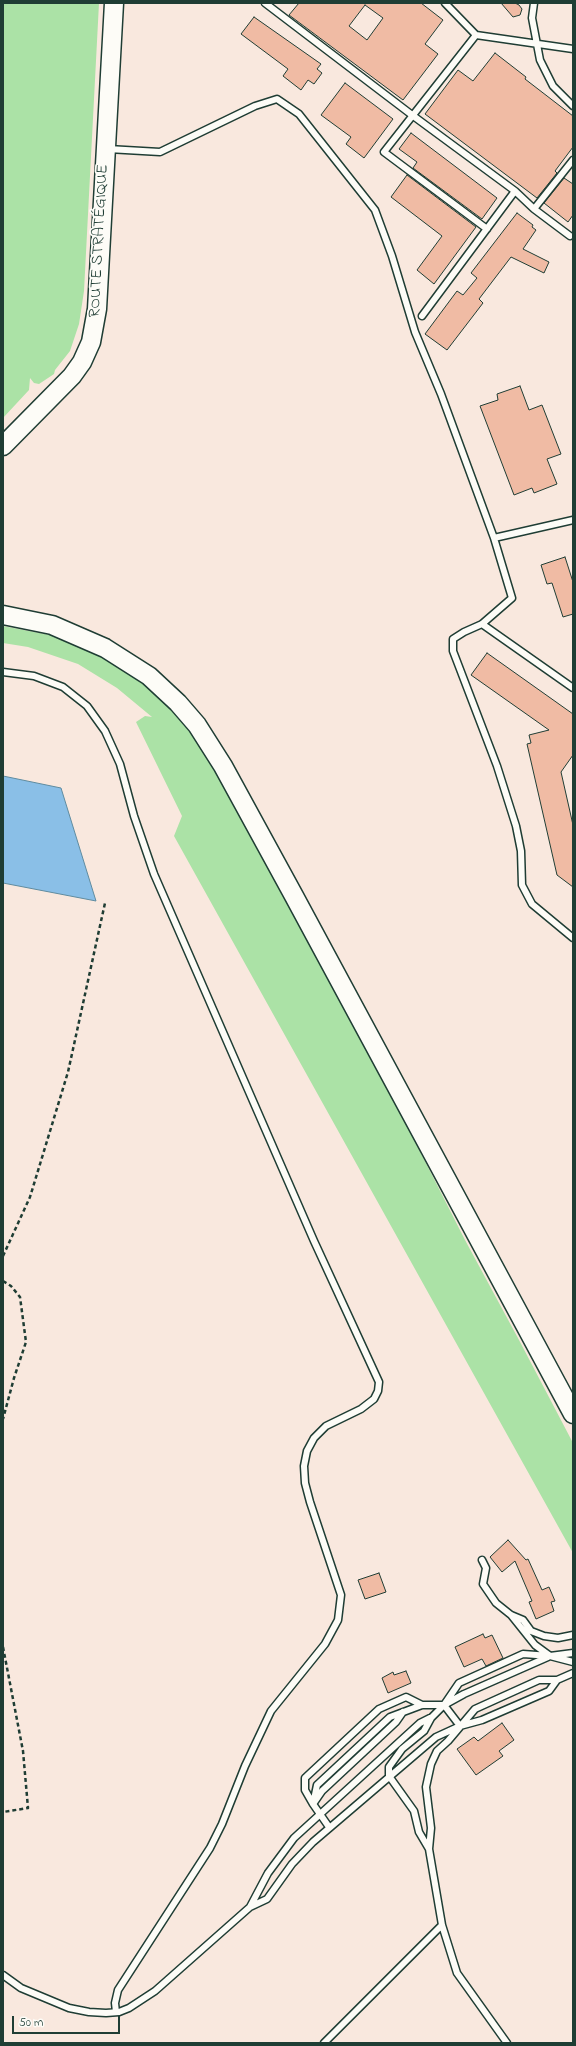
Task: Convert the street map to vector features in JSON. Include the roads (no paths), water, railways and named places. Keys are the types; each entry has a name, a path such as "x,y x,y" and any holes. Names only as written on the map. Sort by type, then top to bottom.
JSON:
{"main road":[{"name":"ROUTE STRATÉGIQUE","path":"3,446 72,376 82,362 91,342 97,309 114,3"},
{"path":"3,615 52,625 92,641 110,651 149,676 178,703 198,725 223,766 573,1414"}],"lane":[{"path":"265,3 515,191 534,209 570,236"},
{"path":"445,3 476,35 573,49"},
{"path":"534,3 532,18 540,60 553,86 573,106"},
{"path":"476,35 384,152 487,229"},
{"path":"105,149 160,152 255,106 277,99 299,114 375,210 392,256 415,332 494,538 512,598 482,624 453,639 453,650 497,766 516,826 521,851 522,884 532,904 573,938"},
{"path":"534,209 573,160"},
{"path":"422,316 515,191"},
{"path":"494,538 573,520"},
{"path":"482,624 573,688"},
{"path":"3,672 34,676 64,687 87,706 105,731 120,764 134,816 154,874 314,1241 379,1382 378,1391 374,1399 361,1409 326,1426 314,1438 307,1451 304,1466 305,1482 310,1502 341,1595 338,1620 325,1644 271,1711 245,1766 213,1842 118,1990 115,2003 116,2012"},
{"path":"482,1560 486,1568 483,1584 496,1603 511,1615 535,1645 550,1656"},
{"path":"511,1615 523,1620 531,1631 544,1636 558,1638 573,1635"},
{"path":"329,1827 319,1815 305,1790 305,1778 379,1709 406,1697 422,1704 444,1705 464,1694 550,1656 573,1653"},
{"path":"429,1849 419,1832 414,1811 389,1776 389,1767 402,1749 424,1731 431,1718 444,1705 459,1683 523,1654 550,1656 573,1662"},
{"path":"507,2043 457,1973 442,1925 429,1849 431,1828 426,1787 431,1764 437,1751 448,1741 475,1709 539,1680 557,1680 573,1673"},
{"path":"3,1975 21,1988 69,2008 89,2012 116,2012 130,2008 155,1991 250,1907 267,1899 292,1864 329,1827 436,1737 460,1726 482,1720 549,1691 557,1680"},
{"path":"312,1804 317,1785 390,1717 422,1704"},
{"path":"444,1705 460,1726"},
{"path":"250,1907 268,1873 285,1848 420,1723 431,1718"},
{"path":"324,2043 442,1925"}],"water":[{"path":"3,776 61,788 96,901 3,883"}]}
